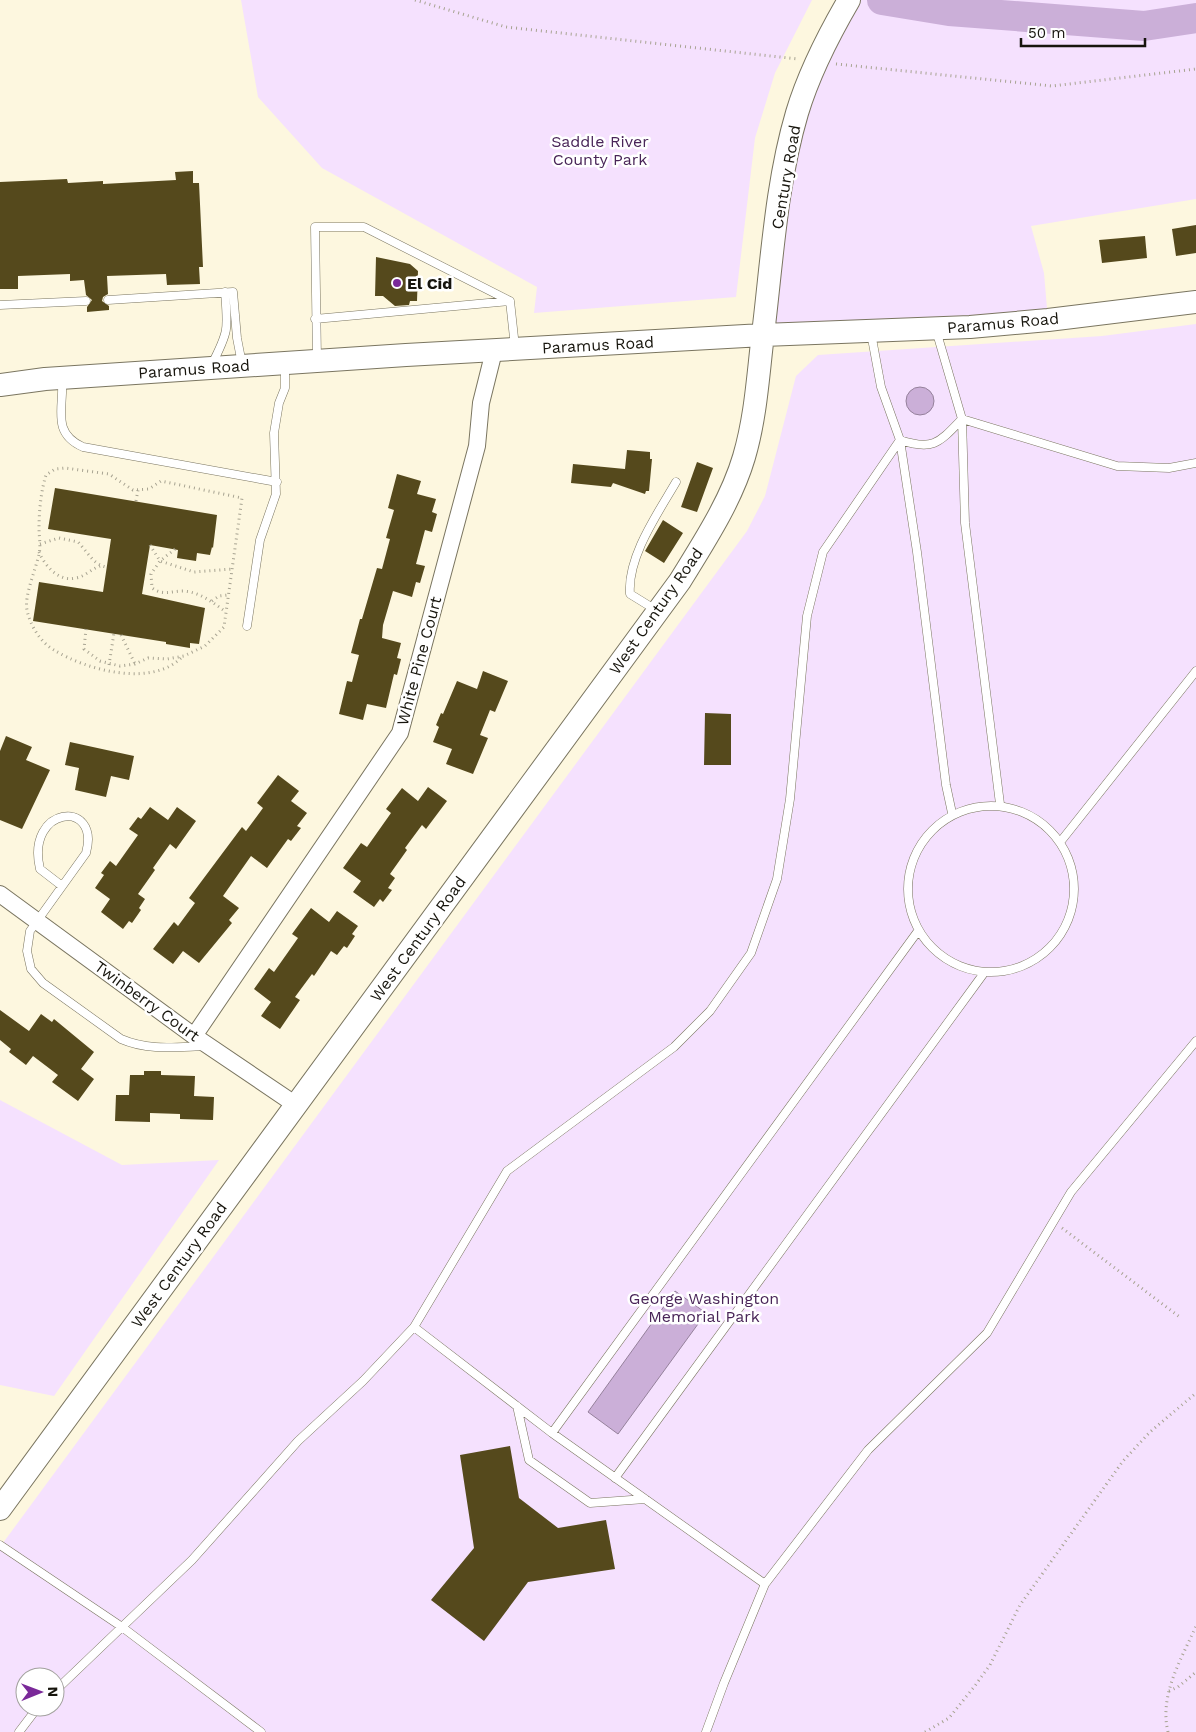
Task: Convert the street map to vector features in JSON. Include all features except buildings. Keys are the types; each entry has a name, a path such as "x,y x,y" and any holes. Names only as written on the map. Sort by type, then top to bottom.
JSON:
{"main road":[{"name":"Century Road","path":"763,335 788,146 806,87 824,44 849,0"},
{"name":"Paramus Road","path":"0,385 62,378 317,361 763,335 936,328 1048,320 1196,302"},
{"name":"West Century Road","path":"0,1509 658,611 706,539 728,496 744,458 755,412 763,335"}],"street":[{"name":"White Pine Court","path":"194,1036 400,733 477,446 481,403 505,350"},
{"name":"Twinberry Court","path":"0,894 194,1036 296,1105"}],"lane":[{"path":"317,361 315,227 364,227 510,301"},
{"path":"210,368 225,339 228,327 225,292"},
{"path":"108,300 233,292 237,338 242,366"},
{"path":"0,305 86,301"},
{"path":"315,318 510,301"},
{"path":"505,350 510,301"},
{"path":"936,328 962,420 965,523 1000,804"},
{"path":"871,331 881,387 900,440 917,552 946,785 952,813"},
{"path":"247,626 260,540 275,503 277,482 274,433 279,402 286,388 285,363"},
{"path":"62,378 61,423 70,441 83,447 277,482"},
{"path":"900,440 920,446 942,440 962,420"},
{"path":"962,420 1117,466 1169,468 1196,463"},
{"path":"65,1681 192,1560 298,1442 363,1381 414,1327 507,1171 674,1047 710,1011 751,953 777,879 790,799 807,616 823,552 900,440"},
{"path":"658,611 630,594 629,582 648,530 676,482"},
{"path":"1061,841 1196,671"},
{"path":"1000,804 1034,816 1061,841 1073,870 1074,901 1064,931 1043,955 1016,970 984,973 950,962 935,952 918,931 907,899 910,865 926,835 952,813 976,805 1000,804"},
{"path":"62,886 40,869 38,849 40,839 47,825 60,816 66,815 77,818 83,823 89,839 86,853 30,931 27,952 31,969 43,983 121,1039 155,1048 208,1045"},
{"path":"552,1433 918,931"},
{"path":"615,1478 984,973"},
{"path":"706,1732 765,1584 868,1450 987,1333 1071,1192 1196,1041"},
{"path":"414,1327 552,1433 765,1584"},
{"path":"517,1406 529,1460 590,1503 645,1499"},
{"path":"0,1546 122,1627 261,1732"},
{"path":"19,1732 30,1717"}],"path":[{"path":"86,629 84,649 91,656 109,665 135,664 148,658 167,659 182,656 196,652 210,641 224,626 242,498 161,482 149,489 138,490 123,485 109,474 65,468 50,472 44,483 39,525 40,552 26,608 32,628 52,650 112,672 136,675 166,669 182,656"},
{"path":"136,502 138,490"},
{"path":"40,544 59,538 78,542 101,566"},
{"path":"150,545 160,561 194,572 232,569"},
{"path":"175,549 160,561 151,574 152,588 166,594 183,591 204,596 226,612"},
{"path":"40,552 43,561 50,570 68,578 78,578 91,569 101,566 107,567"},
{"path":"212,601 219,596 228,595"},
{"path":"109,665 114,633"},
{"path":"121,634 135,664"},
{"path":"1053,1221 1181,1318"},
{"path":"925,1732 949,1718 974,1687 990,1665 1020,1605 1123,1461 1150,1432 1196,1392"},
{"path":"1168,1732 1164,1718 1168,1691 1196,1626"},
{"path":"1168,1691 1178,1687 1196,1672"}],"green space":[{"name":"Saddle River County Park","path":"241,0 812,0 775,73 755,138 736,297 534,313 537,287 322,168 258,97"},
{"path":"849,0 1196,0 1196,199 1031,226 1044,273 1048,320 763,335 783,181"},
{"name":"George Washington Memorial Park","path":"1196,324 1196,1732 0,1732 0,1547 747,531 765,496 796,376 818,355 1102,336"},
{"path":"0,1100 122,1165 219,1160 54,1396 0,1385"}],"shaded area":[{"path":"920,387 930,391 934,401 930,411 920,415 910,411 906,401 910,391"},
{"path":"675,1291 706,1313 618,1434 588,1412"}],"waterway":[{"path":"882,0 949,11 1144,26 1196,18"}],"place":[{"name":"El Cid","path":"397,283"}]}
